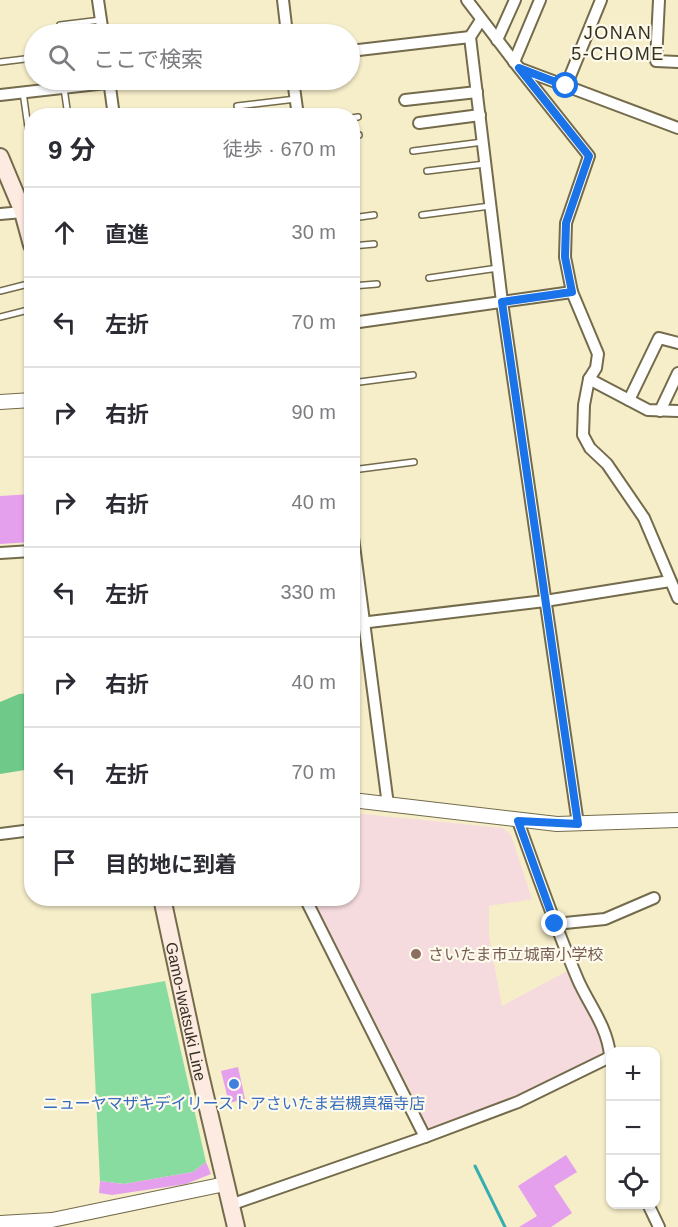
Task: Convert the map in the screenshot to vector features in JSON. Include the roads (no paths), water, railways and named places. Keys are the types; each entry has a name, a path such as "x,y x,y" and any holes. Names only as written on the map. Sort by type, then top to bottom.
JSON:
{"main road":[{"path":"0,158 24,216"},
{"name":"Gamo-Iwatsuki Line","path":"164,906 236,1227"}],"street":[{"path":"99,0 102,24"},
{"path":"283,0 286,24"},
{"path":"467,0 589,156 566,223 565,257 572,292 597,354 596,368 589,379 584,405 583,435 590,448 607,464 644,518 678,598"},
{"path":"497,40 515,0"},
{"path":"516,65 540,0"},
{"path":"566,86 601,0"},
{"path":"659,0 656,61 678,63"},
{"path":"481,20 470,37 490,206 578,824"},
{"path":"360,50 470,37"},
{"path":"516,65 678,128"},
{"path":"0,95 44,90"},
{"path":"110,90 113,108"},
{"path":"295,90 297,108"},
{"path":"405,100 477,92"},
{"path":"419,123 480,115"},
{"path":"0,214 23,212"},
{"path":"360,321 572,292"},
{"path":"629,400 658,338 678,343"},
{"path":"660,411 678,373"},
{"path":"589,379 648,410 678,411"},
{"path":"0,402 24,400"},
{"path":"0,552 24,551"},
{"path":"360,623 545,601 670,581"},
{"path":"360,603 365,623 388,805"},
{"path":"360,801 518,821 578,824 678,820"},
{"path":"518,821 555,924 579,983 608,1038 609,1047"},
{"path":"0,834 24,831"},
{"path":"555,924 605,919 654,898"},
{"path":"308,906 425,1137"},
{"path":"230,1205 518,1102 606,1058"},
{"path":"0,1223 52,1220 225,1184"},
{"path":"650,1209 659,1227"}],"lane":[{"path":"74,24 101,20"},
{"path":"0,62 24,59"},
{"path":"64,90 67,108"},
{"path":"23,92 25,108"},
{"path":"237,106 296,99"},
{"path":"412,151 483,142"},
{"path":"428,171 485,164"},
{"path":"422,215 490,206"},
{"path":"360,217 374,215"},
{"path":"360,245 374,244"},
{"path":"429,278 498,268"},
{"path":"360,285 377,284"},
{"path":"0,291 24,286"},
{"path":"0,317 24,311"},
{"path":"360,382 413,375"},
{"path":"360,469 414,462"}],"waterway":[{"path":"475,1166 505,1227"}],"place":[{"name":"さいたま市立城南小学校","path":"416,954"},
{"name":"ニューヤマザキデイリーストアさいたま岩槻真福寺店","path":"234,1084"}],"district":[{"name":"JONAN 5-CHOME","path":"618,43"}]}
